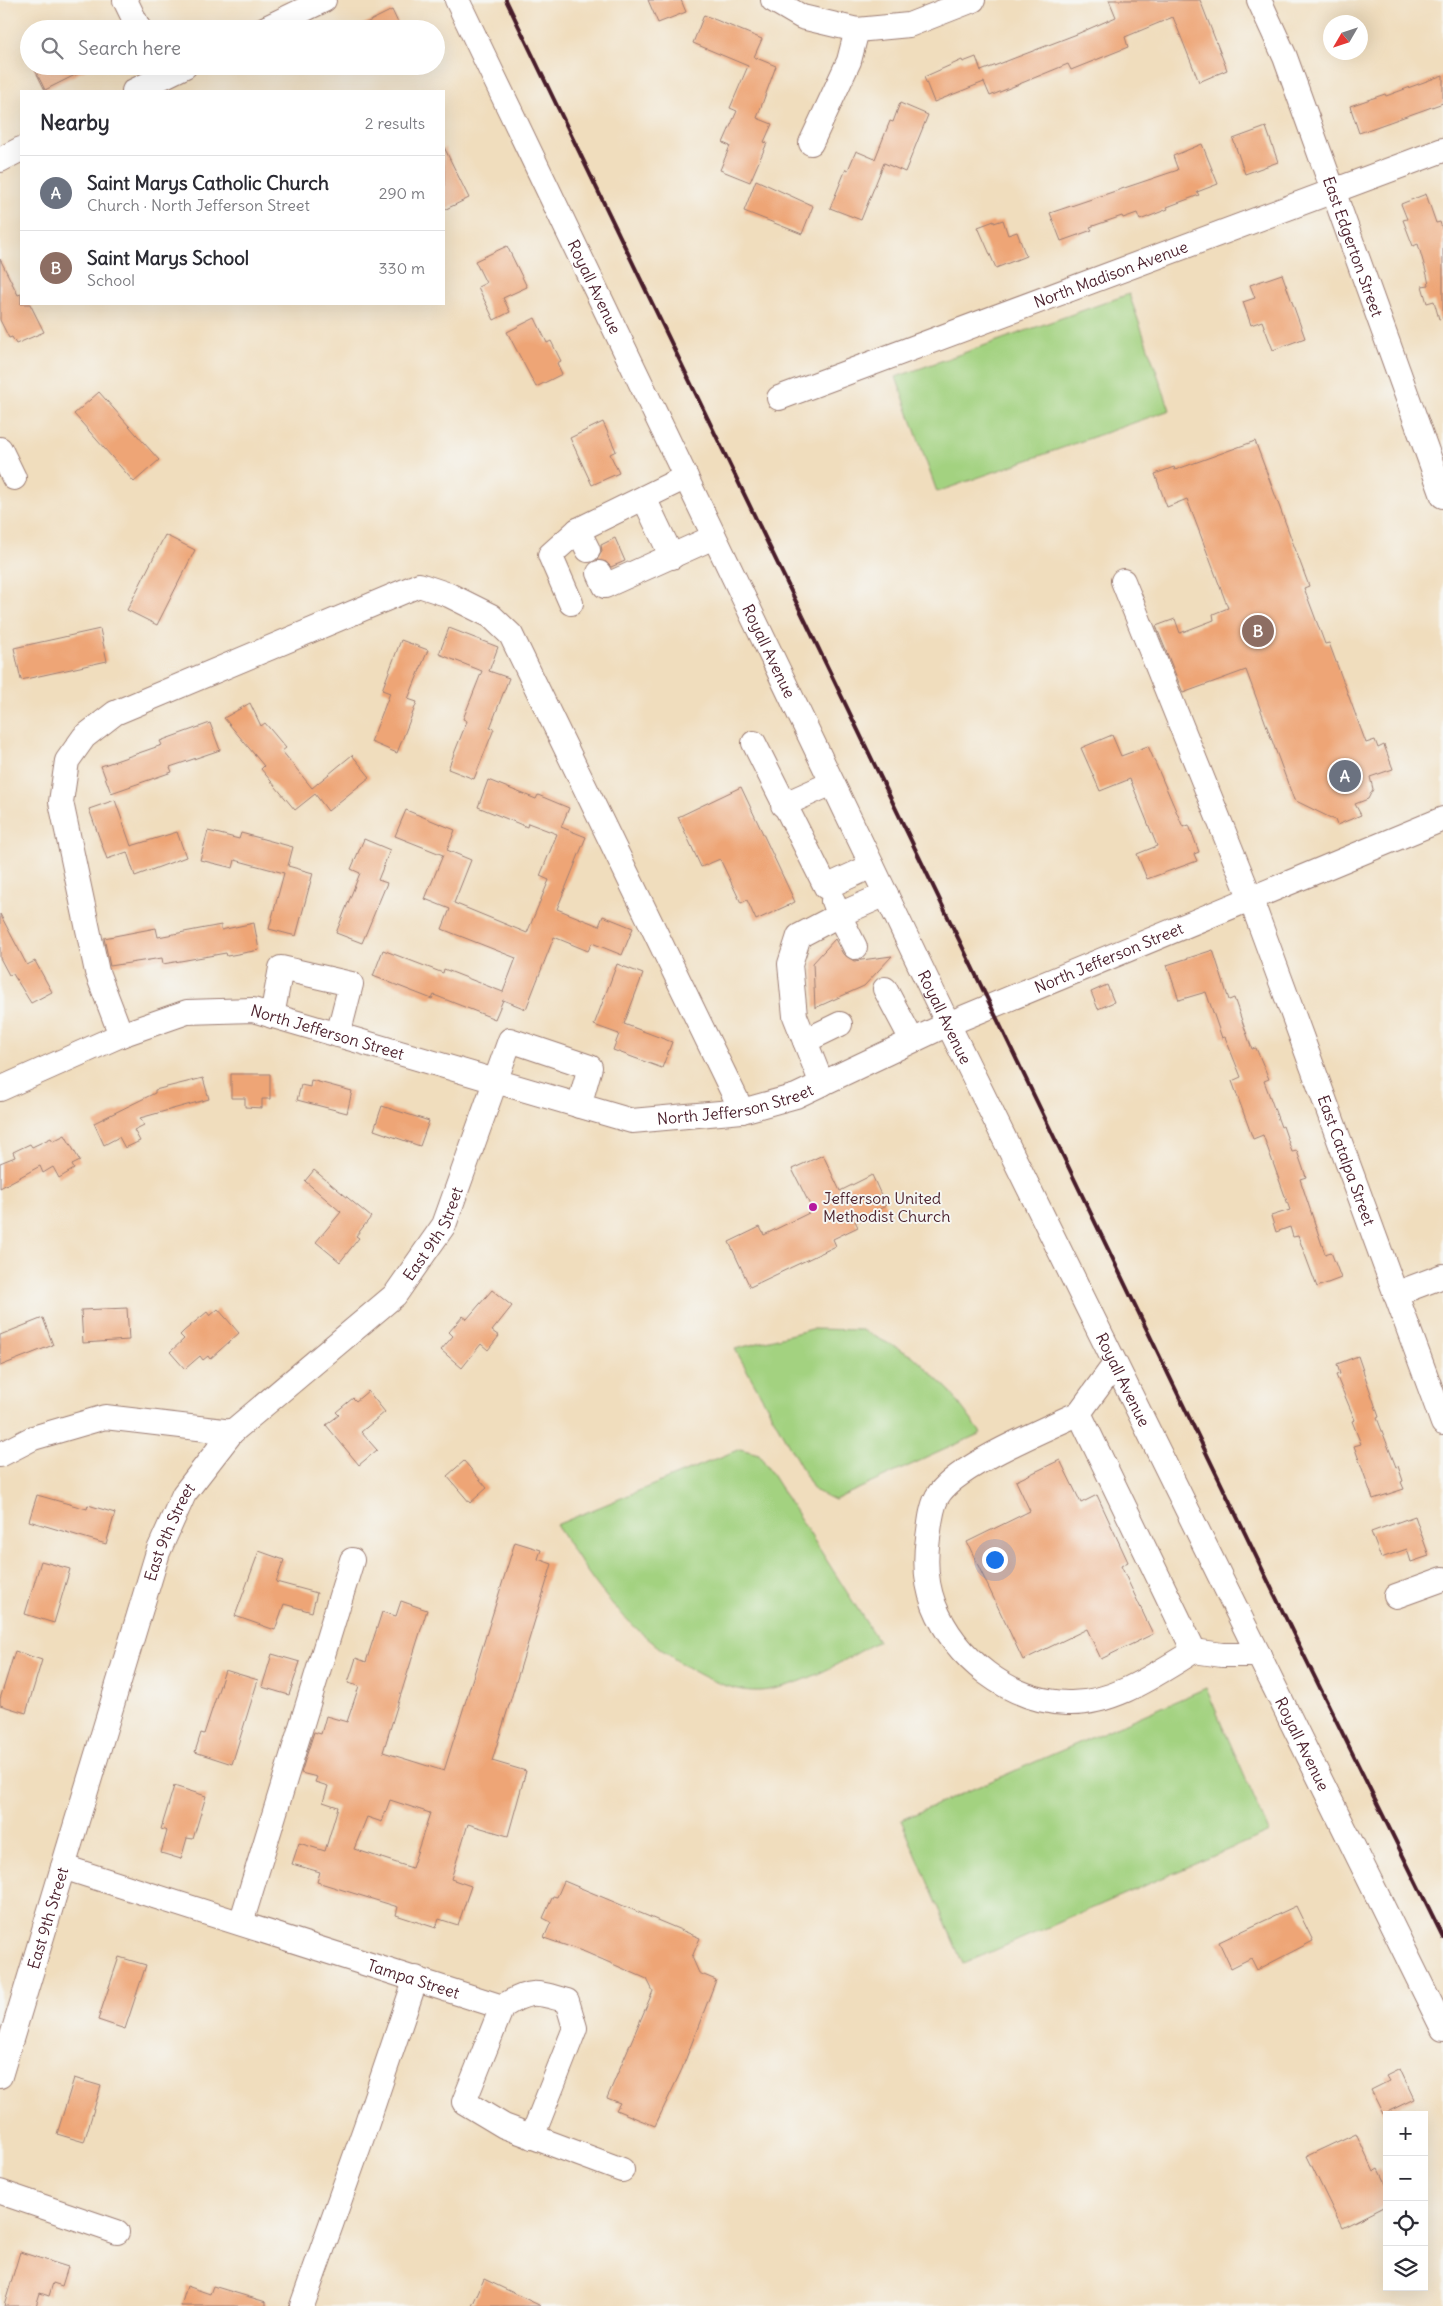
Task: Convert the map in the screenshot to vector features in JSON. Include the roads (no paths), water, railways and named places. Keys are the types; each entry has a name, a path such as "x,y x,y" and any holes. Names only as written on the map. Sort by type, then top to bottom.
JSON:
{"street":[{"path":"125,0 135,20"},
{"path":"283,20 324,0"},
{"name":"Royall Avenue","path":"457,0 948,1024 1441,2022"},
{"path":"773,0 802,17 856,30 909,25 973,0"},
{"name":"East Edgerton Street","path":"1259,0 1285,57 1443,496"},
{"path":"811,143 849,61 856,30"},
{"path":"135,90 155,75"},
{"path":"0,160 20,150"},
{"name":"North Madison Avenue","path":"779,398 1443,150"},
{"path":"0,449 14,478"},
{"path":"571,603 550,555 583,540 644,498 686,477"},
{"path":"644,498 672,556"},
{"path":"599,573 606,586 714,537"},
{"name":"East Catalpa Street","path":"1123,581 1250,897 1443,1423"},
{"path":"121,1034 97,972 71,855 61,802 67,761 84,737 115,713 419,585 449,595 491,616 511,635 742,1112"},
{"path":"754,743 783,805 855,947"},
{"path":"783,805 832,783"},
{"name":"North Jefferson Street","path":"1,1085 121,1034 187,1012 253,1010 632,1121 742,1112 796,1096 948,1024 1250,897 1443,819"},
{"path":"826,887 872,866"},
{"path":"822,1084 795,1016 790,964 799,936 886,894"},
{"path":"272,1016 281,968 351,984 338,1035"},
{"path":"885,989 912,1040"},
{"path":"805,1041 840,1024"},
{"name":"East 9th Street","path":"0,2076 158,1552 184,1494 232,1432 394,1295 444,1225 510,1040 590,1067 580,1106"},
{"path":"1395,1294 1443,1276"},
{"path":"1115,1364 1079,1413 972,1465 951,1481 937,1497 931,1516 927,1543 927,1567 934,1605 949,1633 979,1667 1001,1683 1023,1695 1047,1700 1067,1703 1108,1698 1149,1678 1194,1651 1222,1655 1259,1655"},
{"path":"1079,1413 1194,1651"},
{"path":"0,1455 33,1438 105,1417 232,1432"},
{"path":"241,1923 352,1560"},
{"path":"1396,1596 1443,1579"},
{"name":"Tampa Street","path":"63,1867 416,1978 502,2008"},
{"path":"302,2306 416,1978"},
{"path":"532,2137 575,2028 567,2001 540,1993 519,1996 502,2008 464,2102 504,2126 532,2137 622,2170"},
{"path":"0,2192 117,2232"}],"railway":[{"path":"506,0 1294,1635 1443,1937"}],"place":[{"name":"Saint Marys School","path":"1258,631"},
{"name":"Saint Marys Catholic Church","path":"1345,776"},
{"name":"Jefferson United Methodist Church","path":"813,1207"}]}
